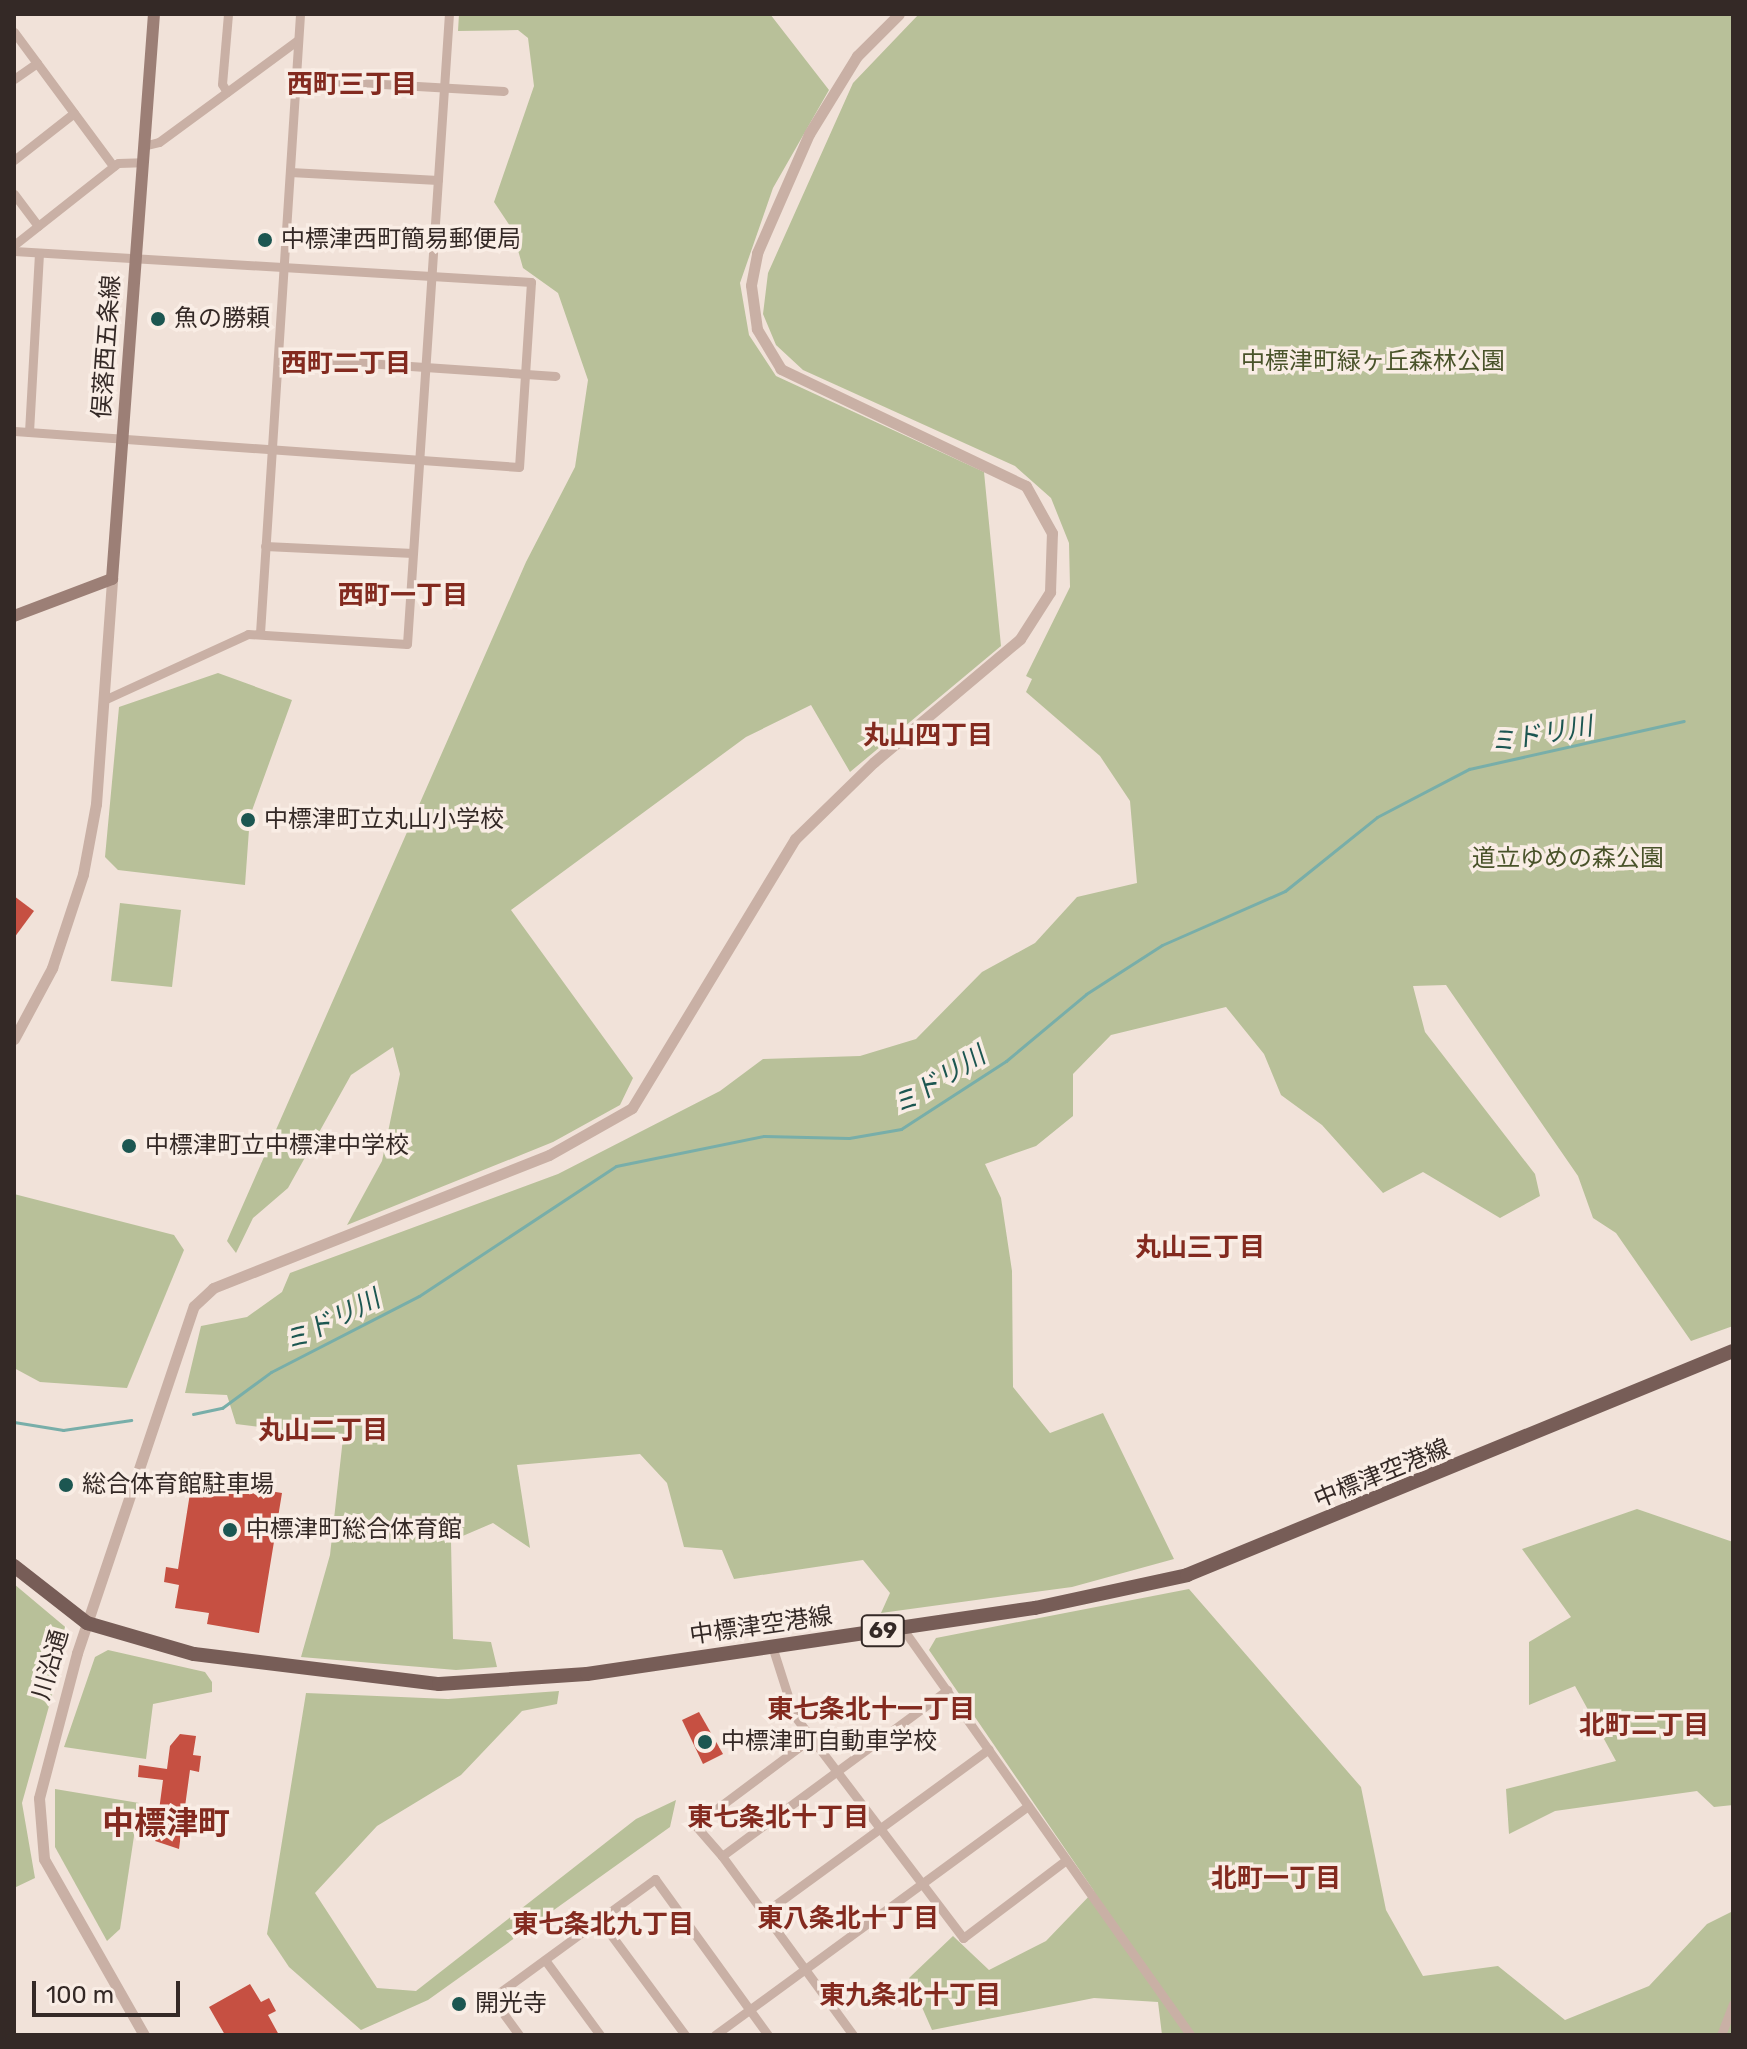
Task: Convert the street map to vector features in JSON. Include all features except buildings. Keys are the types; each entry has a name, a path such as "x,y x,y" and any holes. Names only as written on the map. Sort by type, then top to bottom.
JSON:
{"main road":[{"name":"俣落西五条線","path":"112,579 154,14"},
{"path":"14,616 112,579"},
{"name":"中標津空港線","path":"14,1566 87,1623 194,1654 439,1684 587,1674 1081,1601 1187,1575 1733,1351"}],"street":[{"path":"227,92 222,84 228,14"},
{"path":"260,633 300,14"},
{"path":"104,700 260,633 407,644 449,14"},
{"name":"川沿通","path":"144,2035 56,1883 41,1840 44,1773 87,1623 200,1297 549,1155 632,1108 795,839 874,762 1020,639 1039,615 1055,555 1046,514 1026,486 781,369 757,329 751,285 757,253 809,134 857,56 899,14"},
{"path":"14,32 113,166"},
{"path":"143,146 159,142 298,40"},
{"path":"14,79 37,63"},
{"path":"296,79 504,91"},
{"path":"14,160 74,113"},
{"path":"14,248 113,166 142,162"},
{"path":"290,172 438,180"},
{"path":"14,194 38,226"},
{"path":"14,248 39,253 531,282 519,467 14,431"},
{"path":"29,432 39,253"},
{"path":"278,357 555,376"},
{"path":"265,546 413,553"},
{"path":"14,1039 52,968 83,874 104,700 112,579"},
{"path":"903,1629 1190,2035"},
{"path":"772,1646 794,1715 963,1938 1066,1860"},
{"path":"722,1856 947,1690"},
{"path":"810,1739 695,1825 722,1856 853,2035"},
{"path":"764,1913 881,1831 989,1749"},
{"path":"715,2035 1028,1806"},
{"path":"519,2035 492,1998 655,1879 768,2035"},
{"path":"600,1920 685,2035"},
{"path":"545,1960 600,2035"},
{"path":"1721,2035 1733,2004"}],"green space":[{"path":"459,14 770,14 829,90 773,188 740,283 749,335 776,376 984,472 1001,646 850,772 811,705 746,737 511,910 633,1078 620,1105 553,1142 347,1225 382,1161 400,1074 393,1047 351,1075 288,1188 253,1218 236,1253 227,1241 526,562 575,467 588,380 558,293 523,268 512,229 494,202 534,86 528,38 518,30 458,31"},
{"path":"919,14 1733,14 1733,1326 1691,1341 1616,1233 1593,1218 1578,1176 1446,985 1413,986 1425,1032 1535,1174 1540,1196 1500,1218 1423,1172 1383,1193 1322,1125 1281,1095 1264,1054 1226,1007 1111,1035 1073,1074 1073,1116 1036,1146 985,1164 1001,1198 1012,1271 1013,1387 1050,1433 1103,1413 1174,1559 1072,1587 881,1613 890,1593 863,1560 734,1579 722,1550 684,1547 667,1483 640,1454 517,1465 530,1548 493,1523 451,1541 453,1639 491,1642 497,1667 456,1670 301,1657 330,1555 343,1438 236,1424 227,1395 185,1393 201,1326 247,1317 282,1292 290,1273 558,1174 720,1091 763,1059 860,1056 916,1039 982,972 1035,943 1077,897 1137,883 1130,801 1100,756 1026,692 1032,679 1026,676 1070,587 1069,543 1051,498 1015,466 803,370 776,345 763,314 768,273 853,83"},
{"path":"218,673 292,700 250,816 245,885 118,870 105,857 119,707"},
{"path":"120,903 181,910 172,987 111,981"},
{"path":"14,1194 174,1235 184,1250 127,1388 40,1382 14,1368"},
{"path":"1637,1509 1733,1542 1733,1805 1714,1807 1697,1791 1555,1811 1509,1834 1506,1789 1616,1761 1575,1686 1529,1705 1529,1642 1571,1617 1522,1549"},
{"path":"14,1584 70,1631 22,1803 35,1878 14,1888"},
{"path":"1189,1589 1361,1787 1386,1910 1423,1976 1498,1966 1565,2020 1649,1986 1707,1924 1733,1911 1733,2035 1162,2035 1158,2002 1094,1998 932,2030 909,1978 953,1936 989,1970 1046,1941 1094,1891 929,1650 936,1638"},
{"path":"108,1650 205,1672 212,1682 212,1692 153,1704 146,1759 64,1747 95,1657"},
{"path":"559,1691 557,1704 522,1711 461,1775 377,1826 315,1893 377,1988 416,1991 636,1819 676,1800 670,1827 428,2000 361,2030 289,1967 267,1934 306,1693 448,1699"},
{"path":"55,1789 139,1803 120,1929 107,1941 55,1847"}],"waterway":[{"name":"ミドリ川","path":"193,1414 222,1408 271,1372 419,1296 616,1166 764,1136 849,1138 901,1129 1006,1061 1086,994 1162,945 1285,891 1377,817 1469,769 1684,721"},
{"name":"ミドリ川","path":"14,1422 63,1430 131,1420"}],"place":[{"name":"中標津西町簡易郵便局","path":"265,240"},
{"name":"魚の勝頼","path":"158,319"},
{"name":"中標津町立丸山小学校","path":"248,820"},
{"name":"中標津町立中標津中学校","path":"129,1146"},
{"name":"総合体育館駐車場","path":"66,1485"},
{"name":"中標津町総合体育館","path":"230,1530"},
{"name":"中標津町自動車学校","path":"705,1742"},
{"name":"開光寺","path":"459,2004"}],"district":[{"name":"西町三丁目","path":"352,85"},
{"name":"西町二丁目","path":"346,364"},
{"name":"西町一丁目","path":"403,596"},
{"name":"丸山四丁目","path":"928,736"},
{"name":"丸山三丁目","path":"1200,1248"},
{"name":"丸山二丁目","path":"323,1431"},
{"name":"東七条北十一丁目","path":"871,1710"},
{"name":"北町二丁目","path":"1644,1726"},
{"name":"東七条北十丁目","path":"778,1818"},
{"name":"中標津町","path":"166,1823"},
{"name":"北町一丁目","path":"1276,1879"},
{"name":"東八条北十丁目","path":"848,1919"},
{"name":"東七条北九丁目","path":"603,1925"},
{"name":"東九条北十丁目","path":"910,1996"}],"park label":[{"name":"中標津町緑ヶ丘森林公園","path":"1373,362"},
{"name":"道立ゆめの森公園","path":"1568,859"}]}
